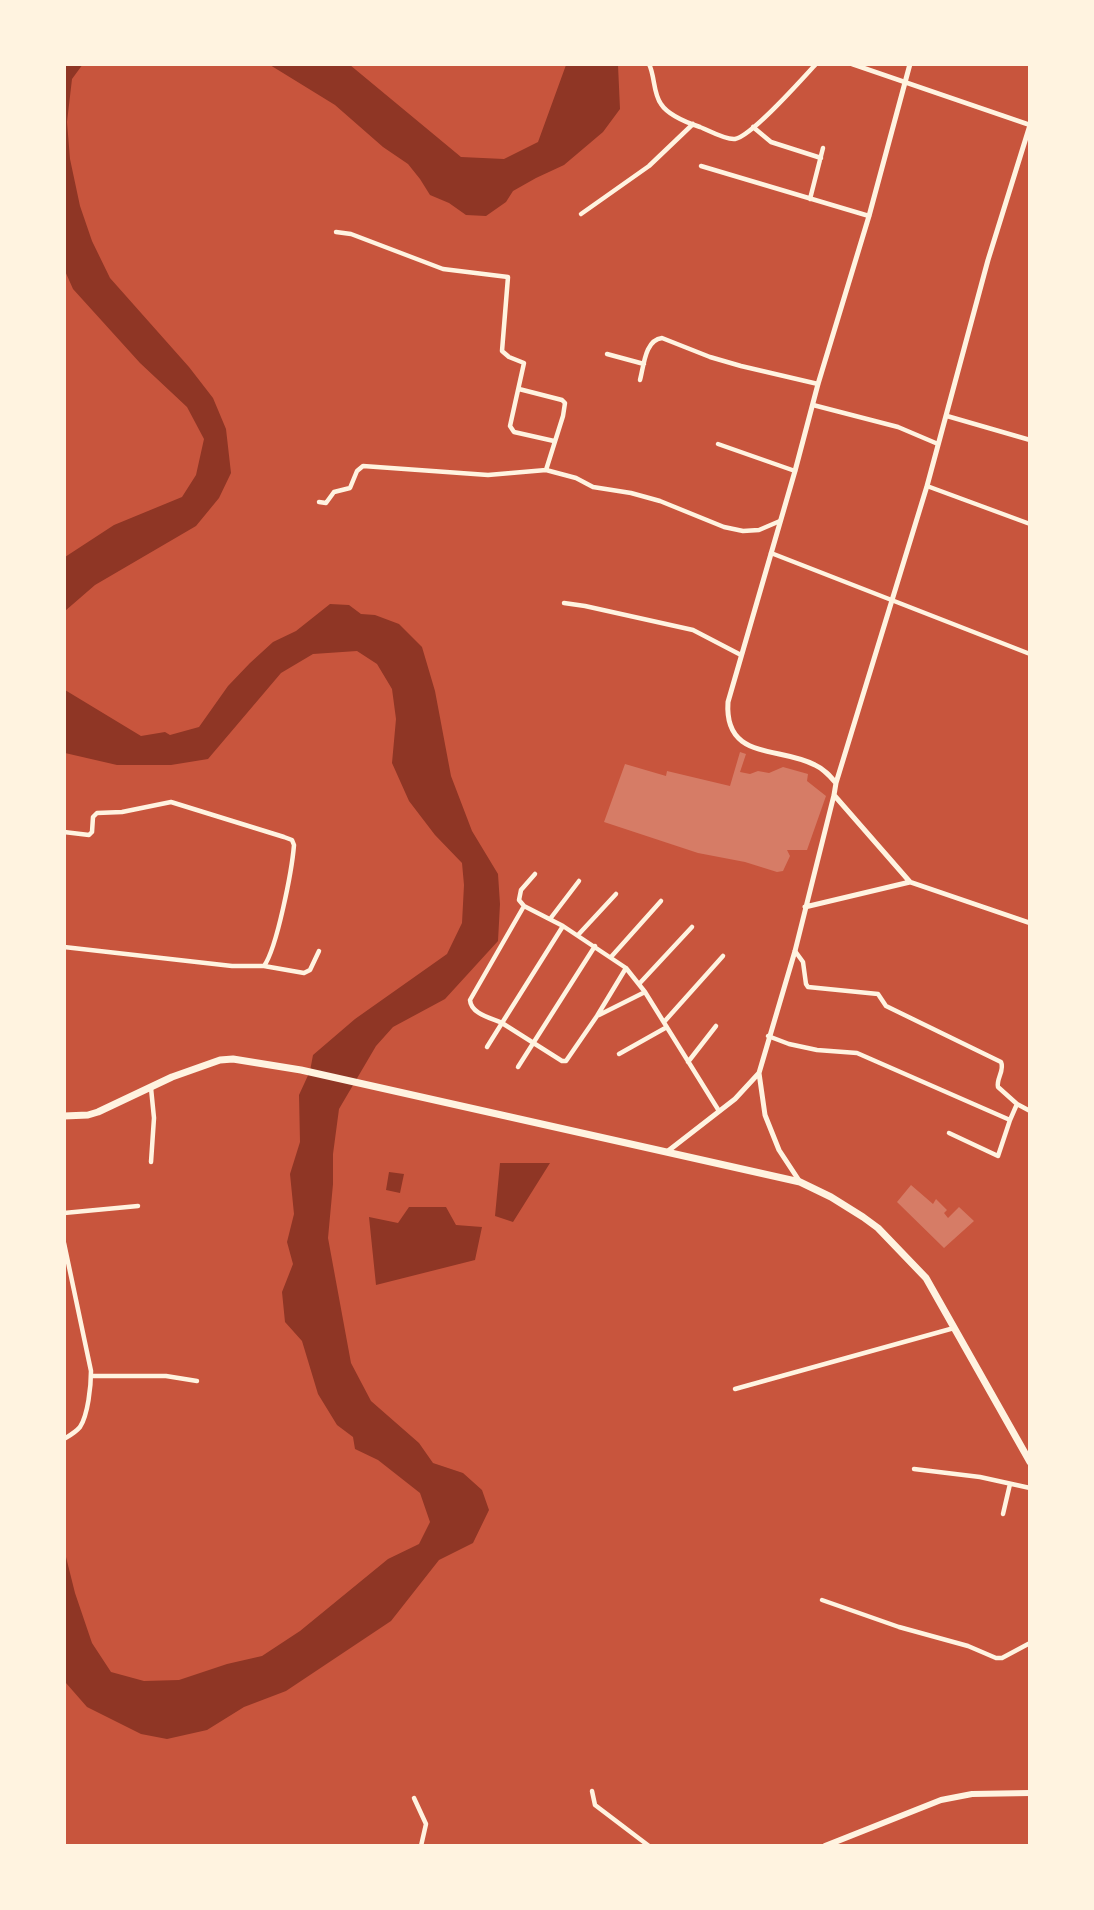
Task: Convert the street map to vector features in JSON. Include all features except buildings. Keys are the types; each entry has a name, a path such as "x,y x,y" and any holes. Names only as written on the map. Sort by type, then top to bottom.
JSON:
{"main road":[{"path":"64,1116 88,1115 98,1112 182,1072 220,1060 233,1059 301,1071 800,1182 831,1197 878,1228 926,1278 1029,1462"},
{"path":"825,1845 941,1800 972,1794 1029,1793"}],"street":[{"path":"649,64 659,102 663,107 693,124 732,139 741,136 774,110 816,64"},
{"path":"800,1182 779,1150 765,1115 759,1073 768,1036 795,951 836,783 927,486 988,260 1029,125 852,64"},
{"path":"836,783 814,764 752,748 740,740 730,726 727,713 728,702 818,384 869,216 910,64"},
{"path":"580,214 649,166 693,124"},
{"path":"753,127 771,142 821,158"},
{"path":"810,199 823,148"},
{"path":"701,166 869,216"},
{"path":"336,232 351,234 443,269 508,277 502,351 509,357 524,363 511,429 555,441"},
{"path":"639,380 650,344 653,340 662,338 710,357 818,384"},
{"path":"607,354 644,364"},
{"path":"519,389 564,402 564,412 546,470"},
{"path":"813,405 898,427 938,444"},
{"path":"947,416 1029,440"},
{"path":"718,444 795,471"},
{"path":"319,502 326,502 334,492 350,488 357,471 362,466 488,475 546,470 576,478 593,487 631,493 660,501 724,527 743,531 759,530 780,521"},
{"path":"927,486 1029,524"},
{"path":"771,553 1029,654"},
{"path":"564,603 693,630 741,655"},
{"path":"834,795 910,882 1029,923"},
{"path":"64,832 90,835 93,817 97,813 122,812 171,802 292,840 293,853 284,901 270,954 264,966"},
{"path":"535,874 520,893 519,900 524,906 578,935 626,968 645,992 719,1111"},
{"path":"550,919 579,881"},
{"path":"805,907 910,882"},
{"path":"578,935 616,894"},
{"path":"611,957 661,901"},
{"path":"524,906 470,1000 474,1010 502,1023 562,1061 566,1061 626,968"},
{"path":"487,1047 563,926"},
{"path":"639,984 692,927"},
{"path":"518,1067 595,946"},
{"path":"64,947 232,966 264,966 304,973 310,970 320,951"},
{"path":"795,951 803,962 808,987 878,994 886,1006 1001,1062 1003,1066 998,1086 1017,1104 1029,1111"},
{"path":"619,1054 665,1025 723,956"},
{"path":"597,1016 645,992"},
{"path":"688,1062 716,1026"},
{"path":"768,1036 789,1044 817,1050 857,1053 1010,1120"},
{"path":"668,1151 747,1088 759,1073"},
{"path":"151,1088 154,1118 151,1162"},
{"path":"949,1133 998,1156 1017,1104"},
{"path":"64,1213 138,1206"},
{"path":"64,1243 91,1376 88,1400 80,1427 64,1439"},
{"path":"735,1389 954,1328"},
{"path":"91,1376 166,1376 197,1381"},
{"path":"914,1469 980,1477 1029,1488"},
{"path":"1003,1514 1010,1484"},
{"path":"822,1600 899,1628 968,1646 998,1659 1029,1643"},
{"path":"592,1791 595,1805 649,1845"},
{"path":"414,1798 426,1824 421,1845"}],"shaded area":[{"path":"83,64 72,79 67,122 70,159 80,206 92,241 110,278 189,367 213,398 226,429 231,473 219,498 196,526 95,585 65,611 65,557 114,525 182,497 196,475 204,439 187,407 140,363 73,289 65,271 65,65"},
{"path":"270,65 350,65 461,157 504,159 538,142 566,65 618,65 620,109 603,132 564,165 513,191 506,202 486,216 466,215 449,203 430,195 408,164 383,147 335,105"},
{"path":"330,604 349,605 361,614 375,615 399,624 422,647 435,691 451,776 472,831 498,874 500,904 498,941 445,999 393,1027 376,1046 339,1109 333,1154 328,1238 351,1363 371,1401 419,1443 433,1463 463,1473 482,1490 489,1510 473,1543 439,1560 391,1621 286,1691 244,1707 207,1730 167,1739 141,1734 87,1707 66,1683 64,1549 75,1593 92,1643 111,1672 144,1681 179,1680 227,1664 262,1656 300,1631 388,1559 419,1544 430,1522 420,1493 378,1460 355,1449 353,1437 337,1425 318,1394 302,1341 285,1322 282,1292 293,1264 287,1242 294,1214 290,1174 300,1142 299,1095 310,1071 313,1055 355,1019 447,954 462,923 464,885 462,863 435,835 409,801 392,763 396,719 392,689 377,664 357,651 313,654 281,673 208,759 171,765 117,765 65,753 65,690 141,736 165,732 170,735 199,727 228,686 250,663 273,642 296,631"},
{"path":"500,1163 550,1163 513,1222 495,1216"},
{"path":"389,1172 404,1174 400,1193 386,1190"},
{"path":"409,1207 446,1207 456,1225 482,1227 475,1260 376,1285 369,1217 398,1223"}]}
